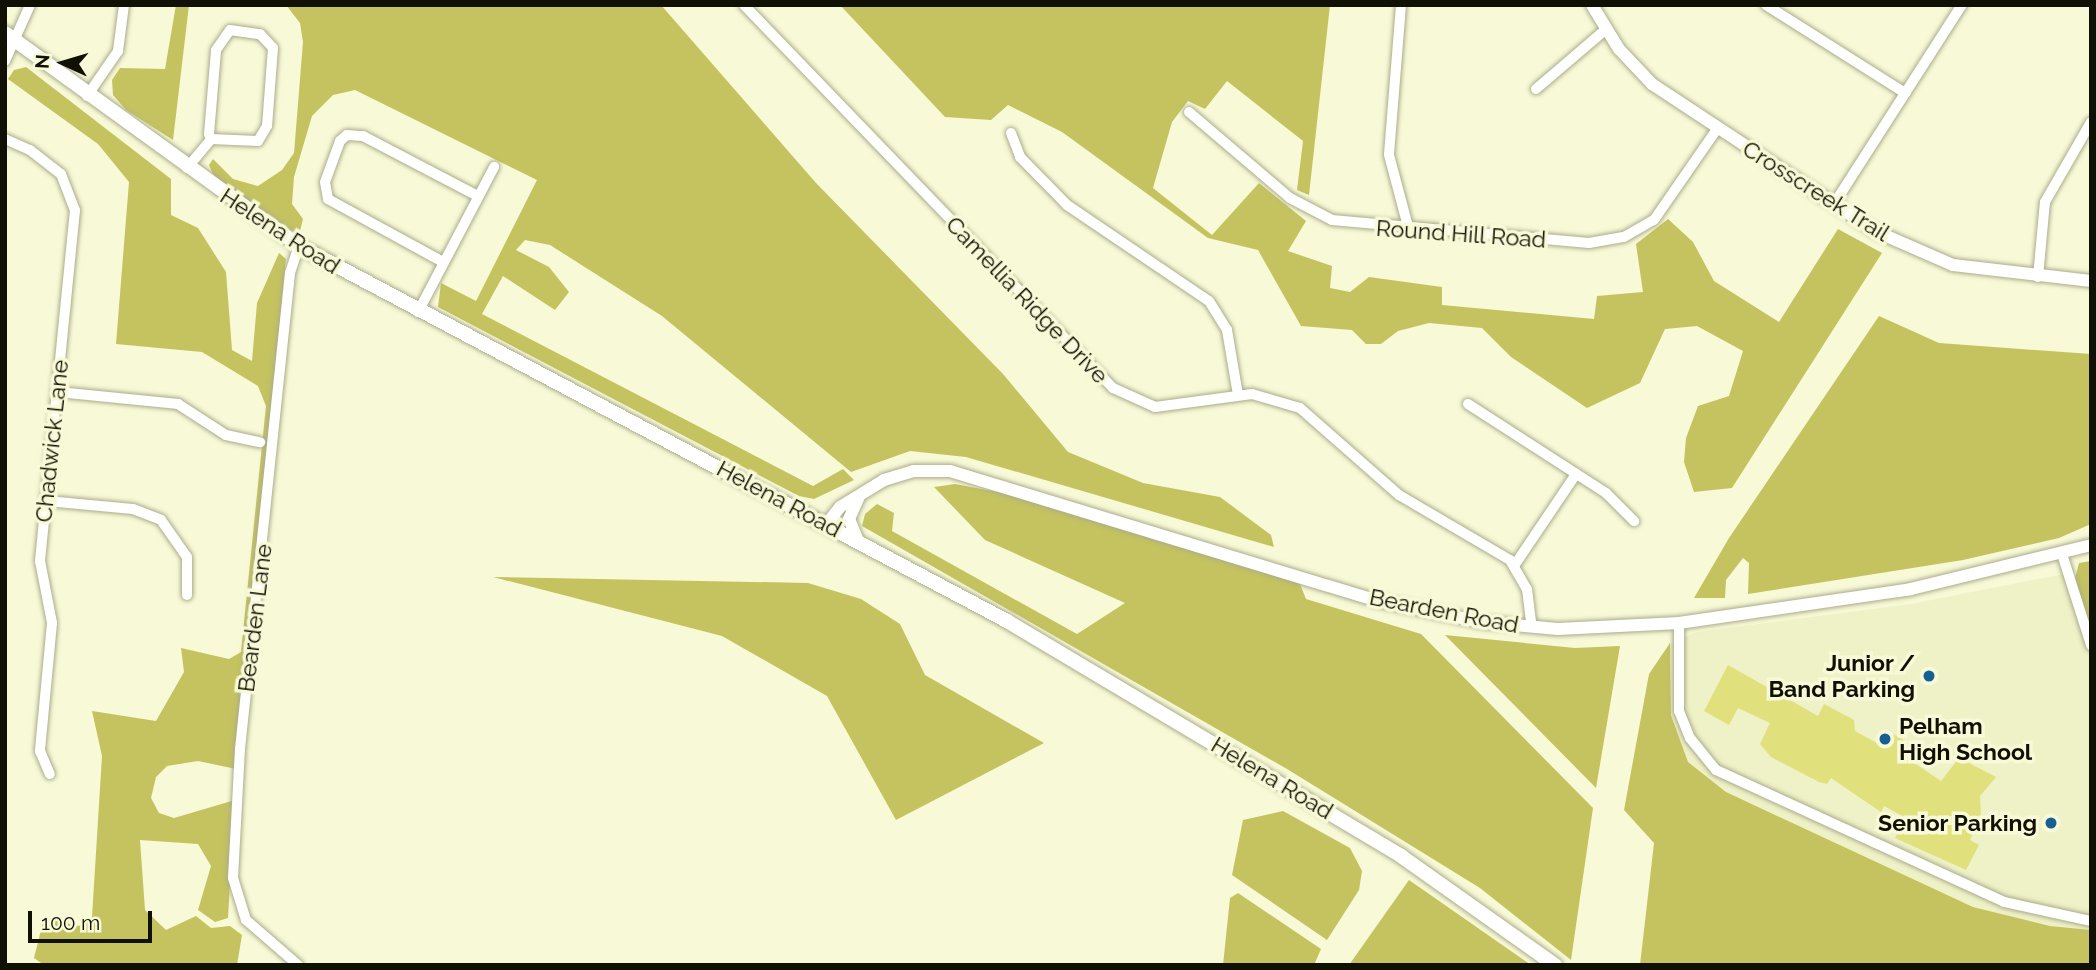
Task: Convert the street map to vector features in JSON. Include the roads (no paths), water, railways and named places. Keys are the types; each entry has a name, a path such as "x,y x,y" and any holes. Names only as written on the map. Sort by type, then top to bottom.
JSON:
{"main road":[{"name":"Helena Road","path":"8,38 299,246 418,312 1007,621 1252,765 1431,875 1555,965"}],"street":[{"path":"5,61 8,38 30,5"},
{"path":"87,96 118,51 124,5"},
{"name":"Camellia Ridge Drive","path":"744,5 1113,388 1133,401 1166,408 1238,395 1275,397 1300,408 1399,495 1514,566"},
{"path":"1401,5 1389,155 1409,230"},
{"name":"Crosscreek Trail","path":"1592,5 1605,30 1652,84 1834,204 1928,257 1985,272 2091,281"},
{"path":"1766,5 1905,93"},
{"path":"1834,204 1962,5"},
{"path":"187,168 211,139 218,41 230,30 260,34 274,54 264,137 211,139"},
{"path":"1536,89 1605,30"},
{"name":"Round Hill Road","path":"1189,112 1302,206 1349,224 1589,243 1624,237 1664,210 1717,129"},
{"path":"2038,277 2045,202 2091,122"},
{"path":"1011,133 1020,157 1067,205 1209,301 1227,330 1238,395"},
{"path":"443,262 328,200 325,182 340,141 347,135 363,136 478,196"},
{"name":"Chadwick Lane","path":"5,139 54,167 74,200 40,578 52,631 40,751 50,774"},
{"path":"418,312 494,167"},
{"name":"Bearden Lane","path":"298,965 246,920 233,878 240,748 290,273 299,246"},
{"path":"58,393 178,404 226,435 260,442"},
{"path":"1468,404 1576,474 1634,521"},
{"name":"Bearden Road","path":"826,525 863,491 914,471 975,475 1352,593 1450,617 1532,627 1679,623 1939,585 2091,545"},
{"path":"1532,627 1527,589 1514,566 1576,474"},
{"path":"858,541 849,519 863,491"},
{"path":"47,500 133,509 162,520 187,557 187,594"},
{"path":"2062,554 2091,645"},
{"path":"1679,623 1679,711 1699,752 1731,780 2004,902 2091,921"}],"place":[{"name":"Junior / Band Parking","path":"1929,676"},
{"name":"Pelham High School","path":"1885,739"},
{"name":"Senior Parking","path":"2051,823"}]}
